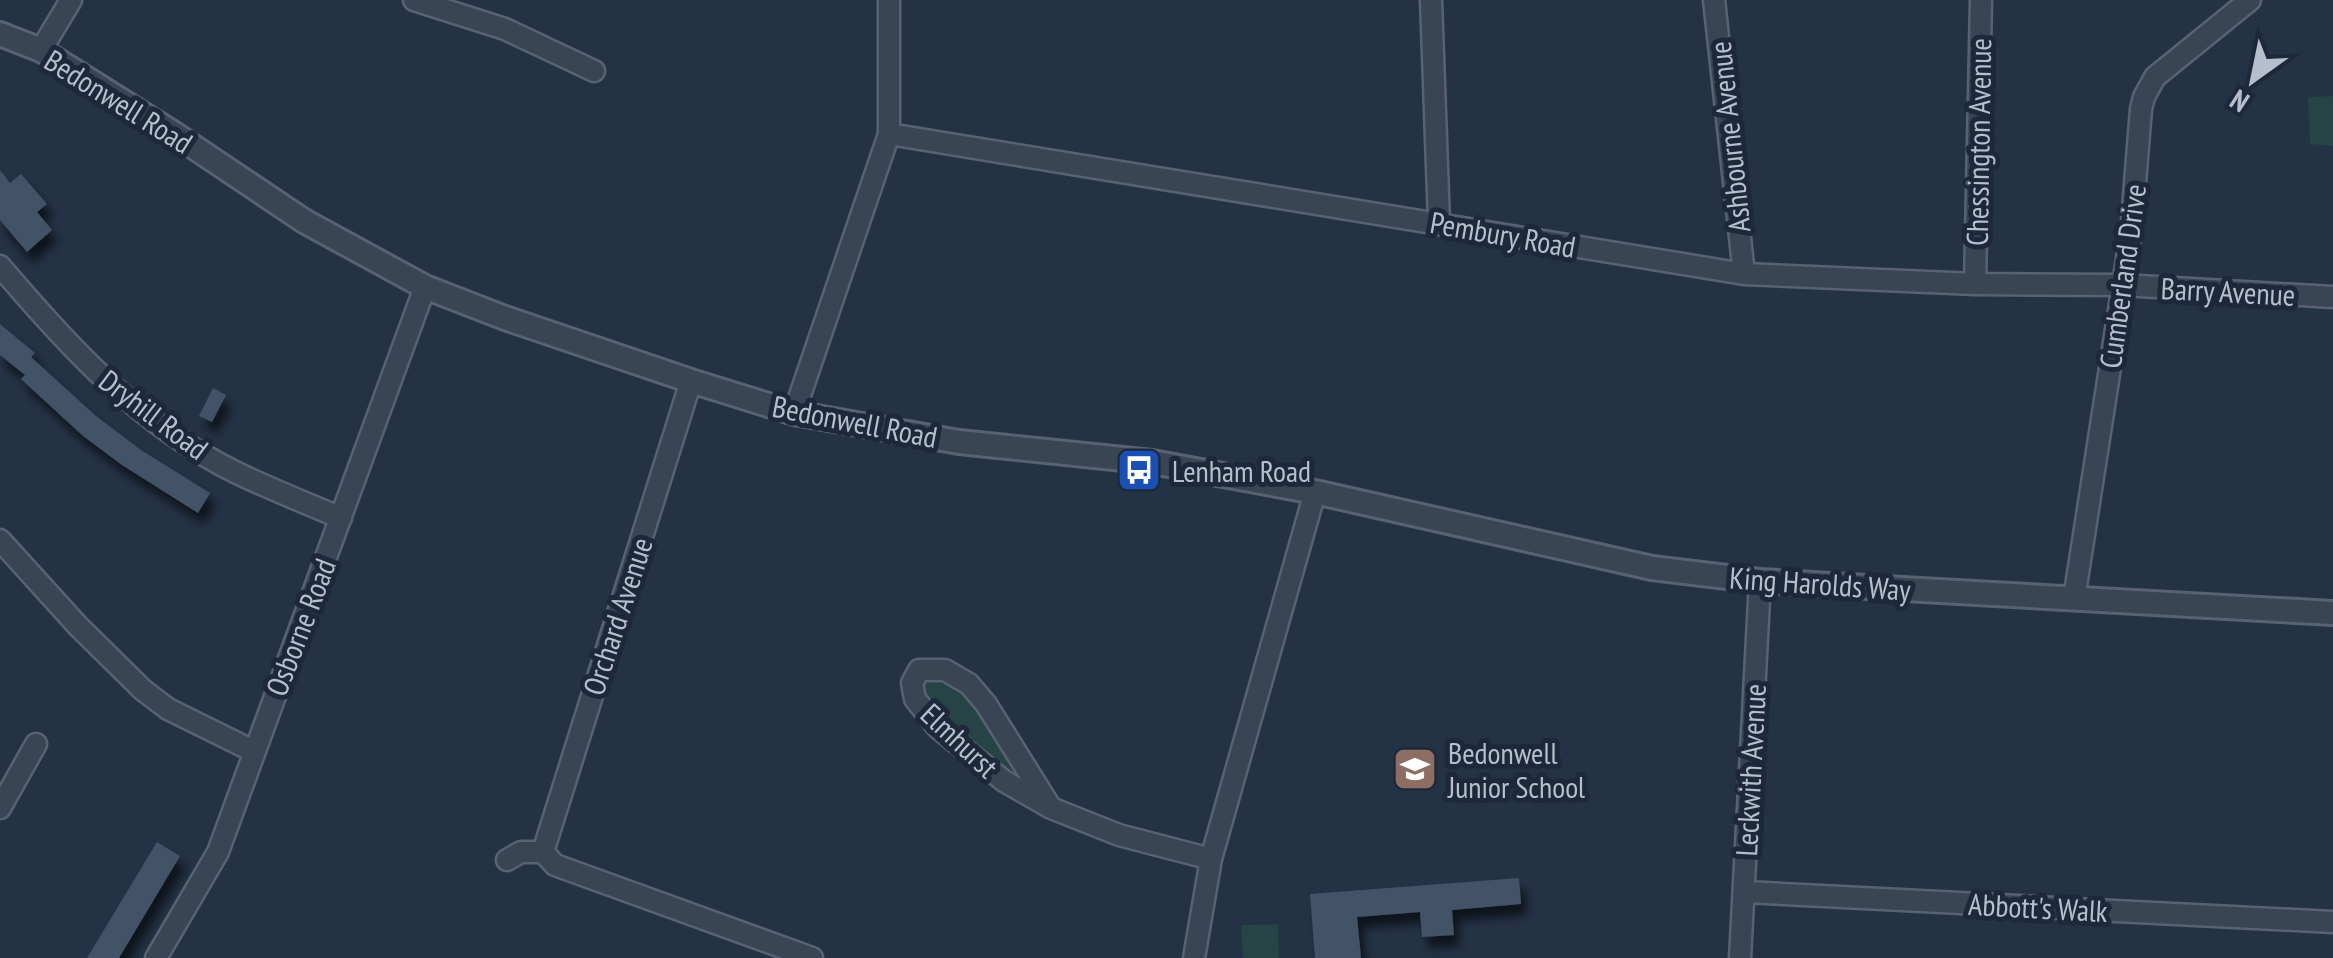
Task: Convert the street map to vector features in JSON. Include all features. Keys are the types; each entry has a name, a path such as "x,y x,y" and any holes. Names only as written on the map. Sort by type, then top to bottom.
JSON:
{"street":[{"path":"41,50 71,0"},
{"path":"414,0 505,29 594,70"},
{"path":"794,413 889,134 889,0"},
{"path":"1431,0 1439,223"},
{"name":"Ashbourne Avenue","path":"1714,0 1744,274"},
{"name":"Chessington Avenue","path":"1975,284 1982,0"},
{"name":"Cumberland Drive","path":"2074,598 2130,233 2144,97 2156,77 2250,0"},
{"name":"Bedonwell Road","path":"0,34 41,50 304,221 425,287 505,318 794,413 959,442 1152,462 1315,492"},
{"name":"Pembury Road","path":"889,134 1744,274 1975,284 2122,285"},
{"name":"Dryhill Road","path":"2,274 108,385 166,430 234,472 341,518"},
{"name":"Barry Avenue","path":"2122,285 2333,297"},
{"name":"Osborne Road","path":"156,958 218,852 425,287"},
{"name":"Orchard Avenue","path":"543,852 692,381"},
{"path":"1194,958 1211,859 1315,492"},
{"name":"King Harolds Way","path":"1315,492 1652,568 1760,582 2333,613"},
{"path":"0,540 142,690 168,709 253,752"},
{"name":"Leckwith Avenue","path":"1740,958 1760,582"},
{"name":"Elmhurst","path":"1051,808 986,704 969,684 945,670 919,670 912,684 915,698 938,728 1004,781 1051,808 1119,835 1211,859"},
{"path":"0,808 36,744"},
{"path":"507,860 521,852 543,852 556,865 812,958"},
{"name":"Abbott's Walk","path":"1744,892 2333,922"}],"green space":[{"path":"2333,96 2333,146 2310,144 2308,97"},
{"path":"940,678 969,694 1025,780 983,751 926,695 926,682"},
{"path":"1278,924 1279,958 1243,958 1241,925"}],"building":[{"path":"0,170 10,183 21,174 47,204 37,212 52,230 27,252 0,220"},
{"path":"0,324 35,353 31,357 96,416 210,493 198,513 83,436 21,379 25,375 0,355"},
{"path":"213,388 226,395 212,422 199,416"},
{"path":"157,842 180,856 119,958 87,958"},
{"path":"1519,878 1521,904 1452,910 1454,935 1422,937 1420,912 1357,917 1361,958 1315,958 1310,894"}],"place":[{"name":"Lenham Road","path":"1139,470"},
{"name":"Bedonwell Junior School","path":"1415,769"}]}
